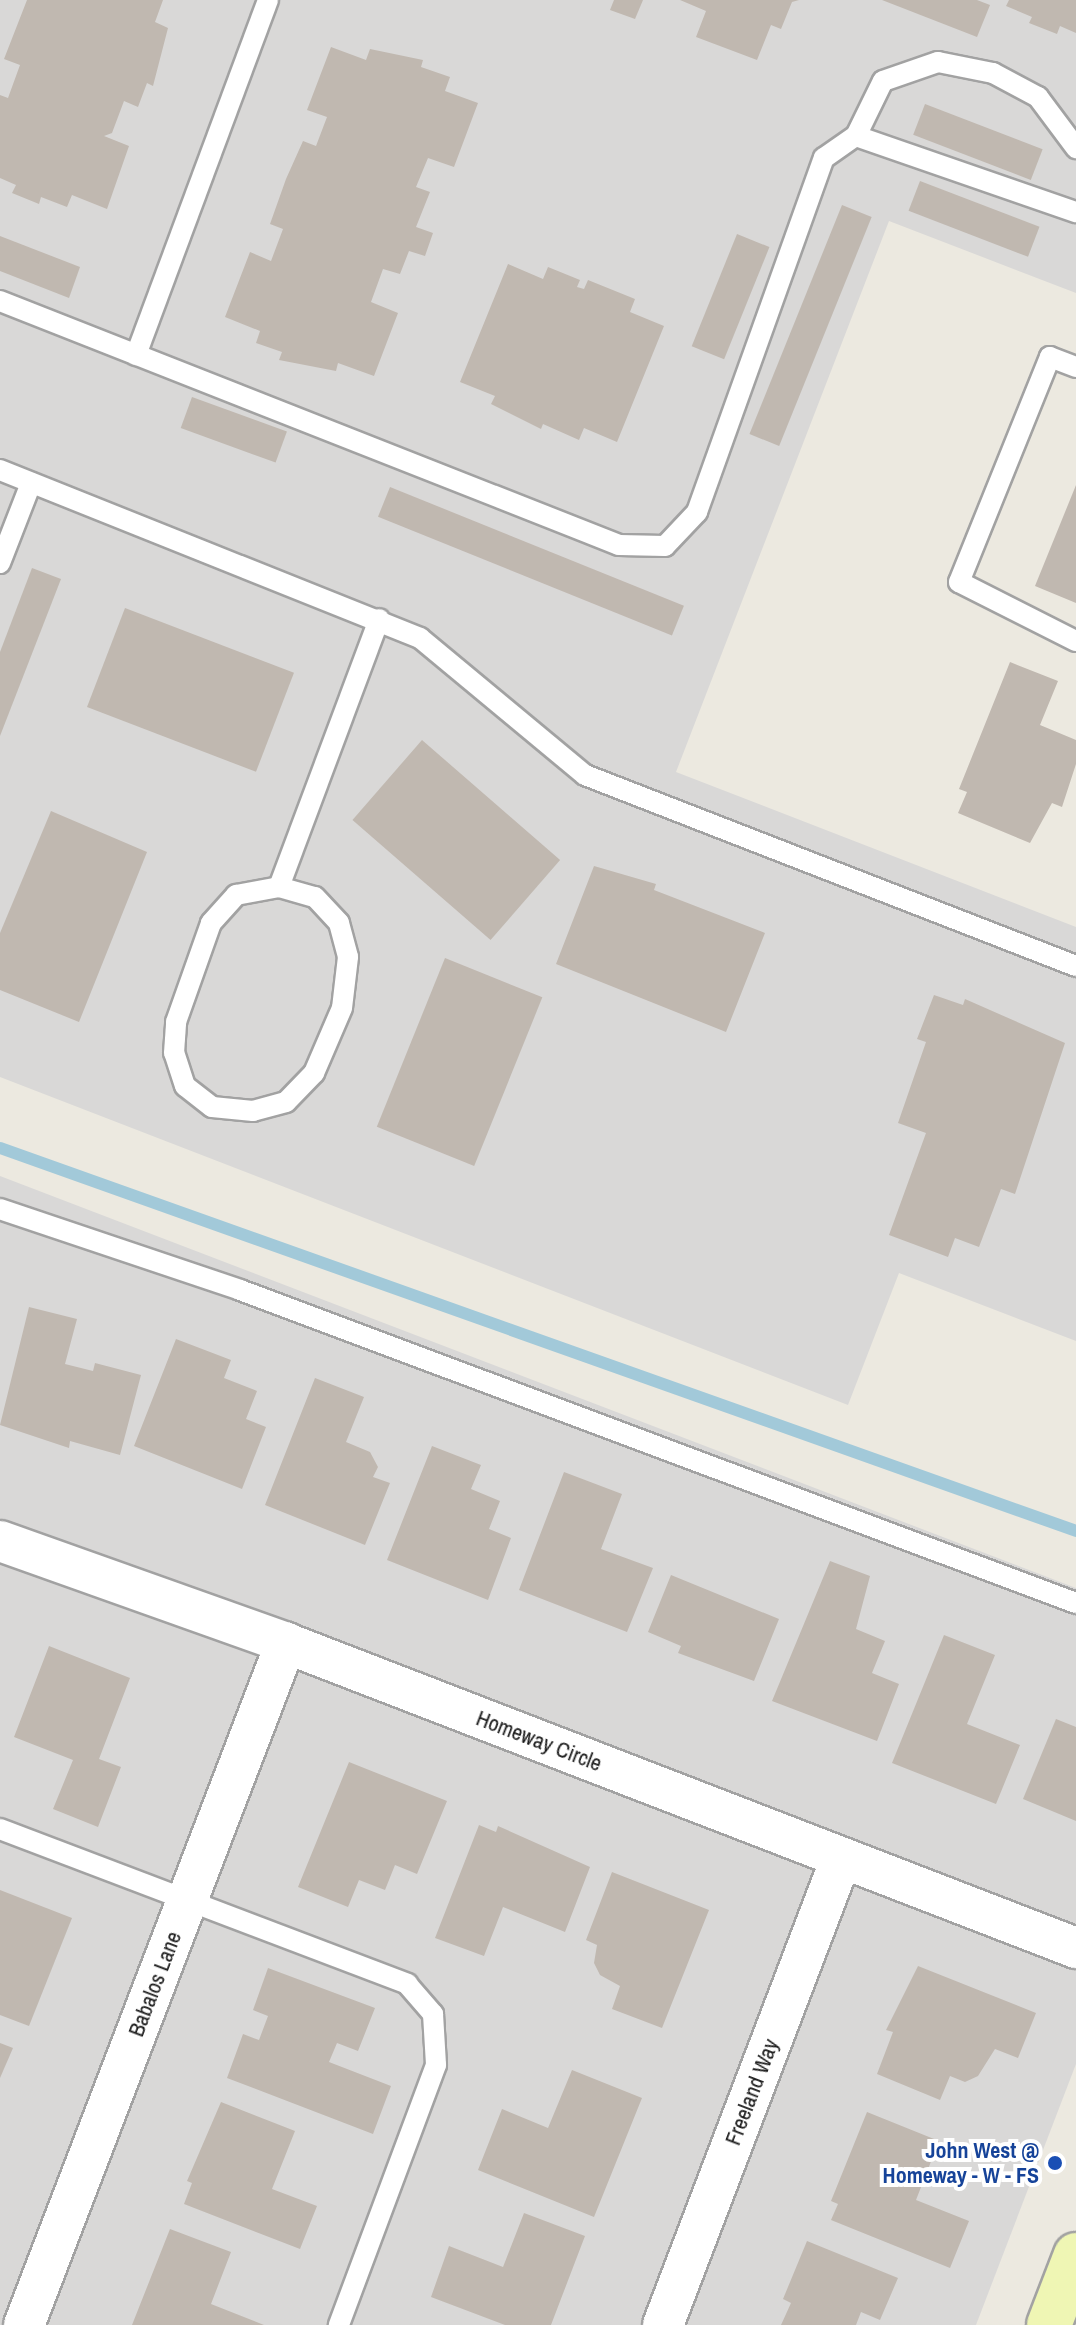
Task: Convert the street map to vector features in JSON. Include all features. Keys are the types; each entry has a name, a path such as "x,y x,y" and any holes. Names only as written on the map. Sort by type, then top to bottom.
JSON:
{"main road":[{"path":"1049,2325 1076,2255"}],"street":[{"name":"Homeway Circle","path":"0,1541 286,1643 1076,1948"},
{"name":"Babalos Lane","path":"24,2325 286,1643"},
{"name":"Freeland Way","path":"663,2325 841,1859"}],"lane":[{"path":"136,355 268,0"},
{"path":"0,301 619,545 665,546 697,512 824,158 856,136 883,81 938,62 993,73 1038,97 1076,148"},
{"path":"856,136 1076,212"},
{"path":"1076,367 1050,357 959,582 1076,641"},
{"path":"0,470 379,619 420,638 585,775 1076,966"},
{"path":"0,563 31,483"},
{"path":"279,887 379,619"},
{"path":"279,887 315,897 339,923 348,957 342,1008 314,1073 286,1102 253,1111 212,1107 185,1086 174,1053 176,1022 211,923 236,895 279,887"},
{"path":"0,1209 240,1290 1076,1603"},
{"path":"0,1829 407,1984 433,2014 436,2065 339,2325"}],"shaded area":[{"path":"0,0 1076,0 1076,293 889,221 676,772 1076,927 1076,1341 899,1273 848,1405 0,1077"},
{"path":"0,1176 1076,1588 1076,2064 976,2325 0,2325"}],"building":[{"path":"27,0 163,0 155,22 168,28 153,86 147,83 138,107 124,101 112,133 104,136 129,146 107,209 72,195 67,207 41,197 39,204 12,193 16,185 0,178 0,95 8,98 20,65 4,59"},
{"path":"614,0 643,0 635,19 610,10"},
{"path":"680,0 799,0 792,2 781,29 771,25 757,60 696,37 706,11"},
{"path":"882,0 977,0 990,5 977,37"},
{"path":"1009,0 1076,0 1076,33 1060,26 1057,34 1029,23 1032,17 1006,6"},
{"path":"331,47 366,60 370,49 423,60 421,67 450,77 445,91 478,103 454,167 428,158 416,187 430,192 416,227 433,233 425,256 409,251 400,274 383,269 371,302 398,313 374,376 338,363 336,371 279,360 282,352 256,343 260,331 225,317 250,252 271,261 283,229 270,224 286,179 303,141 316,146 327,117 307,110"},
{"path":"925,104 1043,149 1031,180 913,135"},
{"path":"920,181 1039,227 1028,257 909,211"},
{"path":"842,205 872,217 779,446 749,434"},
{"path":"737,234 769,247 724,359 692,346"},
{"path":"0,236 80,267 69,298 0,271"},
{"path":"508,264 543,279 548,267 580,280 577,287 584,289 588,280 635,299 630,312 664,326 617,442 584,428 579,440 543,424 541,429 491,404 495,396 460,382"},
{"path":"192,397 287,432 276,463 181,428"},
{"path":"1076,485 1076,603 1035,586"},
{"path":"390,487 684,606 672,635 378,517"},
{"path":"32,568 61,579 0,736 0,652"},
{"path":"125,608 294,673 256,772 87,707"},
{"path":"1010,662 1058,681 1040,725 1076,740 1076,764 1062,807 1052,803 1030,843 958,813 967,792 959,789"},
{"path":"422,740 560,860 491,940 352,820"},
{"path":"51,811 147,852 79,1022 0,990 0,933"},
{"path":"594,866 656,884 654,890 765,933 726,1032 556,964"},
{"path":"445,958 542,997 474,1166 377,1127"},
{"path":"934,995 963,1005 965,999 1065,1043 1015,1194 1001,1189 979,1247 955,1238 948,1257 889,1235 926,1133 898,1123 926,1042 917,1039"},
{"path":"29,1307 77,1319 65,1364 93,1371 95,1363 141,1375 120,1455 70,1441 69,1448 0,1425"},
{"path":"176,1339 231,1360 224,1378 257,1391 246,1419 266,1427 242,1489 134,1446"},
{"path":"315,1378 364,1397 346,1442 370,1452 378,1467 373,1477 390,1483 365,1545 265,1505"},
{"path":"432,1446 481,1465 471,1489 500,1501 489,1529 511,1538 488,1600 387,1560"},
{"path":"564,1472 622,1494 601,1549 653,1568 627,1632 519,1590"},
{"path":"830,1561 870,1576 856,1629 885,1641 872,1673 899,1684 877,1741 772,1701"},
{"path":"671,1575 779,1619 754,1681 678,1653 681,1646 648,1632"},
{"path":"944,1635 995,1655 967,1724 1020,1745 996,1804 892,1763"},
{"path":"49,1646 130,1678 99,1759 121,1767 98,1827 53,1809 73,1760 14,1737"},
{"path":"1056,1719 1076,1727 1076,1821 1023,1799"},
{"path":"349,1762 447,1801 417,1874 395,1865 385,1890 359,1880 348,1907 298,1887"},
{"path":"479,1825 496,1832 498,1826 590,1867 565,1932 503,1907 484,1956 435,1938"},
{"path":"612,1872 709,1910 662,2028 612,2009 620,1986 600,1975 594,1963 597,1945 586,1940"},
{"path":"0,1890 72,1918 29,2026 0,2015"},
{"path":"918,1966 1036,2013 1018,2058 995,2049 978,2076 965,2082 950,2076 940,2100 877,2074 893,2032 886,2030"},
{"path":"268,1968 375,2008 358,2051 337,2043 329,2062 391,2086 373,2134 227,2078 243,2034 259,2040 268,2016 253,2010"},
{"path":"0,2043 13,2048 0,2078"},
{"path":"572,2070 642,2098 594,2217 478,2170 502,2109 548,2128"},
{"path":"221,2102 295,2131 272,2189 317,2206 300,2249 184,2204 192,2183 187,2181"},
{"path":"867,2112 939,2141 916,2200 969,2221 950,2268 831,2220 838,2204 831,2201"},
{"path":"524,2213 585,2236 551,2325 505,2325 431,2297 449,2246 503,2267"},
{"path":"170,2229 231,2252 211,2304 264,2325 132,2325"},
{"path":"807,2241 898,2278 880,2320 861,2312 856,2325 781,2325 791,2303 783,2299"}],"waterway":[{"path":"0,1148 1076,1531"}],"place":[{"name":"John West @ Homeway - W - FS","path":"1055,2163"}]}
